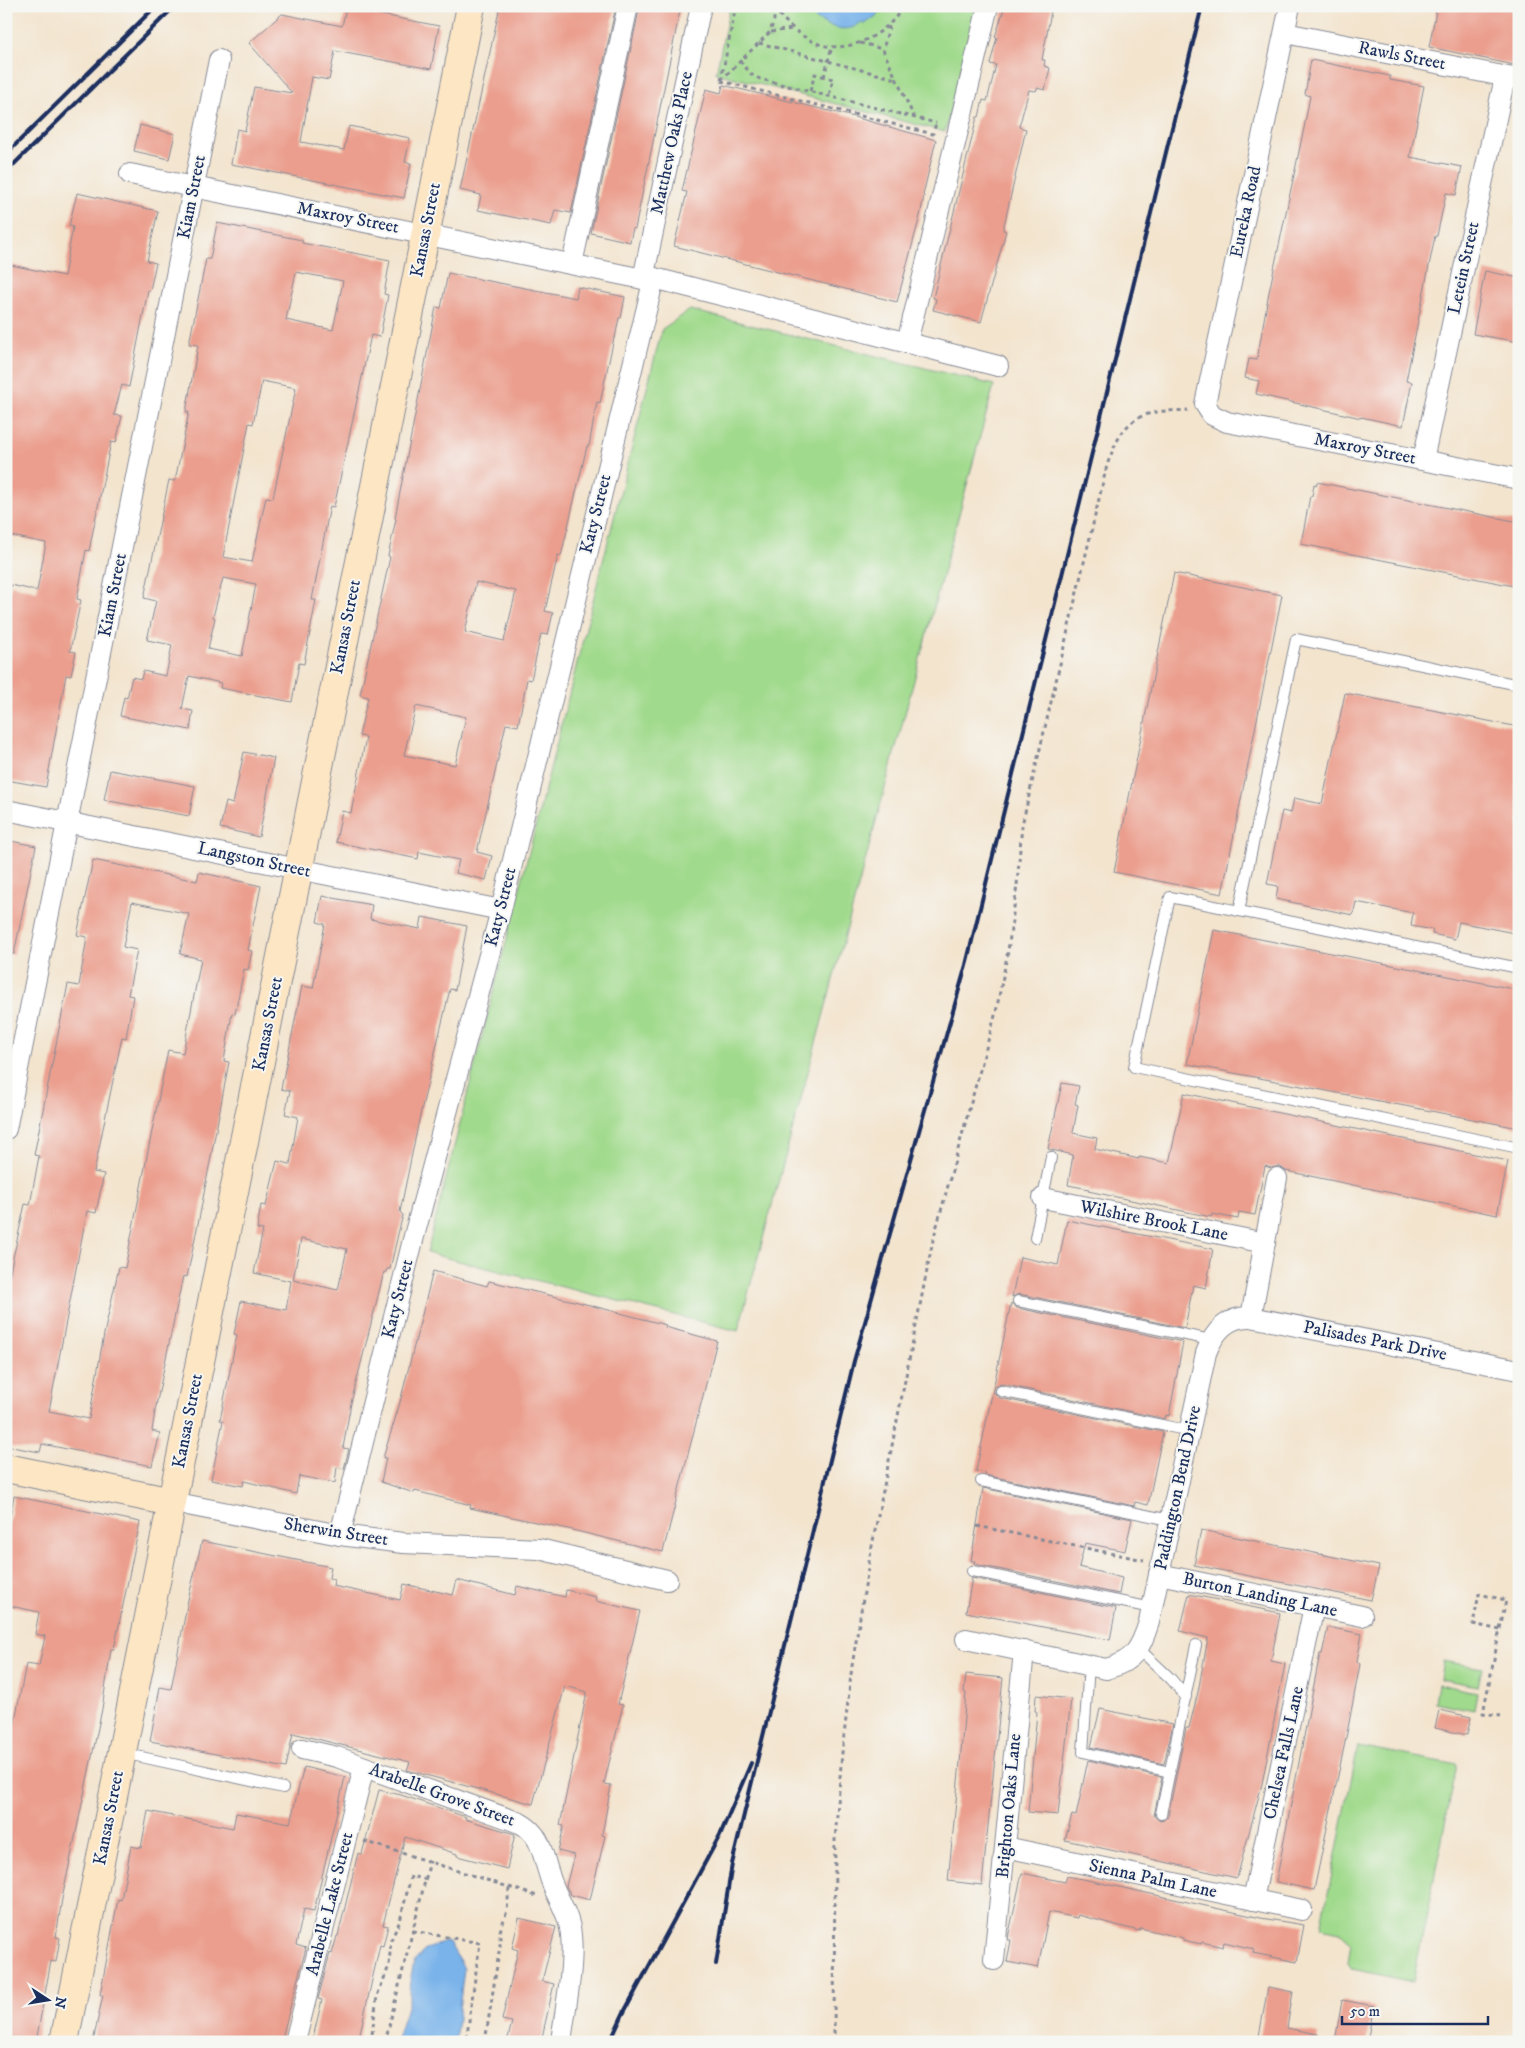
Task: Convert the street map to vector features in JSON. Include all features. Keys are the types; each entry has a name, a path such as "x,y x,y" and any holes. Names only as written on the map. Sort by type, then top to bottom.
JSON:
{"street":[{"name":"Kansas Street","path":"64,2042 471,6"},
{"path":"572,264 628,6"},
{"name":"Matthew Oaks Place","path":"649,278 701,6"},
{"path":"908,343 988,6"},
{"name":"Eureka Road","path":"1209,410 1290,6"},
{"name":"Rawls Street","path":"1285,33 1512,78"},
{"name":"Kiam Street","path":"6,1129 219,60"},
{"name":"Letein Street","path":"1423,460 1512,78"},
{"name":"Maxroy Street","path":"130,174 649,278 998,366"},
{"name":"Katy Street","path":"340,1535 413,1240 501,910 649,278"},
{"name":"Maxroy Street","path":"1209,410 1226,422 1519,479"},
{"name":"Langston Street","path":"6,810 501,910"},
{"path":"1241,1318 1265,1243 1278,1178"},
{"name":"Wilshire Brook Lane","path":"1043,1198 1265,1243"},
{"name":"Paddington Bend Drive","path":"1133,1655 1143,1641 1152,1608 1206,1353 1211,1340 1223,1325 1241,1318"},
{"name":"Palisades Park Drive","path":"1241,1318 1519,1370"},
{"name":"Sherwin Street","path":"6,1468 340,1535 403,1543 539,1548 667,1580"},
{"name":"Burton Landing Lane","path":"1159,1574 1362,1616"},
{"name":"Chelsea Falls Lane","path":"1253,1900 1314,1606"},
{"path":"966,1639 1106,1668 1133,1655"},
{"name":"Brighton Oaks Lane","path":"994,1960 1024,1651"},
{"name":"Arabelle Grove Street","path":"302,1749 337,1757 364,1766 520,1823 531,1829 539,1842 557,1897 568,1920 572,1940 561,2042"},
{"name":"Arabelle Lake Street","path":"295,2042 364,1766"},
{"name":"Sienna Palm Lane","path":"1005,1847 1302,1910"}],"lane":[{"path":"1239,911 1296,638 1519,685"},
{"path":"1519,968 1170,897 1134,1067 1519,1148"},
{"path":"1035,1238 1051,1157"},
{"path":"1018,1301 1211,1340"},
{"path":"1001,1391 1190,1431"},
{"path":"981,1481 1170,1520"},
{"path":"972,1571 1152,1608"},
{"path":"1161,1814 1196,1645"},
{"path":"1133,1655 1171,1679 1186,1697"},
{"path":"1089,1665 1083,1752 1170,1772"},
{"path":"122,1753 283,1788"}],"path":[{"path":"721,81 736,6"},
{"path":"902,6 889,25 883,50 914,118"},
{"path":"721,81 770,32 774,20 773,7"},
{"path":"773,7 792,29 817,44 832,46 860,43 883,50"},
{"path":"860,43 889,25"},
{"path":"770,32 792,29"},
{"path":"759,43 896,79"},
{"path":"824,77 832,46"},
{"path":"740,61 756,77 943,125"},
{"path":"810,91 815,74 833,79 829,96"},
{"path":"721,81 933,134 936,123"},
{"path":"834,2042 835,1840 852,1666 870,1556 933,1240 996,1012 1008,951 1017,884 1022,825 1107,465 1116,440 1127,426 1141,416 1158,411 1209,410"},
{"path":"977,1526 1144,1560"},
{"path":"1500,1630 1473,1624 1479,1594 1506,1600 1500,1630 1483,1713 1500,1716"},
{"path":"347,1836 430,1861 509,1888 538,1896 557,1897"},
{"path":"385,2042 427,1880 430,1861"},
{"path":"371,2042 376,1996 389,1966 391,1940 402,1915 411,1876 427,1880"},
{"path":"485,2042 500,1946 500,1931 507,1911 509,1888"},
{"path":"413,1931 480,1943 466,2042"}],"green space":[{"path":"730,6 976,6 945,132 716,73"},
{"path":"690,310 994,385 738,1331 427,1253 662,329"},
{"path":"1443,1661 1482,1668 1478,1686 1440,1679"},
{"path":"1438,1684 1477,1692 1474,1710 1435,1702"},
{"path":"1358,1746 1457,1765 1413,1982 1352,1969 1348,1963 1351,1942 1340,1932 1321,1928"}],"water":[{"path":"801,6 882,6 876,16 865,24 861,22 854,27 846,29 821,22"},
{"path":"444,1941 449,1942 464,1969 455,2042 396,2042 410,1997 414,1962 425,1950"}],"building":[{"path":"500,6 616,6 571,213 555,210 551,225 478,210 481,195 460,190"},
{"path":"640,6 681,6 635,229 633,228 630,242 591,233"},
{"path":"1005,6 1052,6 1042,60 1045,60 1044,66 1050,68 1045,90 1037,88 1036,91 1029,90 1019,127 1026,129 1003,230 1006,231 981,322 933,310 936,299 933,298 977,117 979,117 983,100 987,101 996,65 990,64 997,37 995,37"},
{"path":"1437,6 1519,6 1519,66 1429,47"},
{"path":"346,8 439,26 431,69 335,51 329,80 312,77 301,142 344,150 349,126 410,138 405,162 411,163 404,198 231,164 237,129 245,131 254,87 292,93 249,43 282,14 342,26"},
{"path":"1311,60 1390,76 1390,80 1424,86 1410,157 1462,167 1456,195 1446,193 1437,236 1435,236 1406,381 1412,382 1403,426 1256,394 1259,381 1245,378 1249,359 1257,360 1268,297 1310,96 1305,94"},
{"path":"723,85 854,117 936,140 920,216 897,302 674,246 687,192 682,191 706,89 721,93"},
{"path":"140,125 175,134 169,159 134,151"},
{"path":"77,193 158,211 147,261 156,263 150,290 148,290 129,387 122,385 114,415 122,416 116,443 111,442 89,551 86,550 77,599 81,600 70,651 76,652 71,676 66,675 46,787 6,780 6,607 11,585 37,591 46,543 6,535 6,264 64,276 73,227 69,226"},
{"path":"217,223 302,240 302,243 390,260 384,294 388,295 380,337 371,335 334,507 330,506 312,600 316,600 304,664 299,663 292,702 220,688 221,683 189,676 182,709 193,711 190,730 120,716 124,697 127,698 132,677 141,679 143,671 166,676 172,645 147,640 156,601 144,598 169,480 175,481 189,412 186,412 198,345 189,344 206,259 210,259","holes":["296,272 343,281 333,330 286,320","262,381 296,388 273,498 266,497 252,562 223,557 249,423 253,424","223,578 256,584 242,656 208,649 215,618 213,617"]},
{"path":"1485,271 1519,278 1519,342 1473,334"},
{"path":"448,273 576,298 578,287 625,297 600,403 597,402 589,446 587,446 561,556 558,555 545,611 553,613 548,635 541,634 531,680 527,679 518,726 506,724 477,852 492,856 486,880 456,873 459,860 419,852 418,859 336,842 342,811 351,813 366,737 359,736 368,697 360,695 390,557 388,556 436,307 441,308","holes":["476,582 516,591 504,641 465,632","416,706 466,717 455,765 404,755"]},
{"path":"1317,482 1519,522 1519,587 1301,544 1310,496 1312,496 1314,484 1316,485"},
{"path":"1174,573 1282,595 1222,894 1114,872"},
{"path":"1345,693 1519,727 1519,934 1459,922 1455,939 1432,934 1433,930 1411,926 1413,913 1356,902 1353,915 1276,899 1278,886 1267,884 1282,811 1291,813 1294,798 1322,804"},
{"path":"244,752 274,758 259,837 220,828 226,802 233,804"},
{"path":"110,770 195,786 189,816 104,800"},
{"path":"6,840 36,846 14,954 6,954"},
{"path":"93,860 197,881 199,872 261,886 248,950 252,951 248,970 244,969 235,1014 232,1013 224,1061 229,1062 200,1214 187,1277 183,1276 155,1411 152,1431 160,1433 152,1466 42,1444 40,1452 6,1446 6,1290 25,1204 30,1205 39,1156 34,1155 68,984 79,986 87,937 77,935","holes":["132,902 189,914 180,954 201,959 183,1053 168,1050 125,1268 119,1267 104,1334 89,1419 49,1411 87,1211 96,1213 104,1174 94,1172 122,1037 126,1038 133,996 128,995 137,950 123,947"]},
{"path":"322,896 372,905 370,919 420,929 422,917 467,926 455,990 450,989 419,1120 400,1212 403,1215 390,1269 384,1272 351,1403 343,1448 349,1449 344,1469 337,1467 335,1483 299,1476 296,1494 244,1481 243,1486 211,1480 223,1421 220,1420 237,1335 234,1334 241,1301 286,1310 291,1281 254,1273 263,1230 257,1229 261,1205 266,1206 277,1161 290,1164 298,1117 285,1114 290,1091 281,1089 302,986 313,988 325,924 317,922","holes":["301,1239 347,1249 338,1290 293,1280"]},
{"path":"1214,930 1519,990 1519,1128 1187,1064"},
{"path":"1062,1083 1079,1086 1075,1104 1078,1105 1073,1133 1097,1138 1095,1149 1139,1159 1139,1157 1169,1163 1184,1093 1508,1161 1497,1215 1286,1171 1279,1166 1271,1168 1265,1166 1255,1215 1239,1212 1238,1219 1212,1214 1211,1217 1068,1185 1073,1155 1048,1149"},
{"path":"1067,1220 1213,1249 1206,1288 1193,1285 1185,1328 1019,1294 1012,1297 1020,1257 1058,1265"},
{"path":"433,1271 487,1286 489,1281 578,1302 666,1325 665,1327 717,1341 663,1552 470,1508 471,1505 415,1491 414,1493 381,1482 386,1458 383,1458 399,1406"},
{"path":"1011,1303 1017,1308 1183,1342 1169,1416 1166,1415 1165,1419 1002,1384 994,1389 995,1394 1000,1398 1163,1432 1148,1505 1135,1502 1134,1506 985,1475 986,1473 976,1471"},
{"path":"983,1488 1132,1519 1125,1551 1085,1543 1079,1567 1122,1578 1119,1594 974,1564 975,1561 971,1561"},
{"path":"14,1496 140,1522 114,1649 111,1649 102,1709 62,1899 56,1937 60,1938 56,1962 51,1961 36,2042 20,2042 6,2039 6,1750 9,1751 26,1664 39,1666 45,1636 35,1634 39,1612 6,1605 6,1539"},
{"path":"1201,1530 1379,1566 1371,1600 1194,1565"},
{"path":"202,1541 331,1567 329,1578 334,1580 333,1586 400,1600 404,1584 453,1595 457,1580 515,1595 517,1586 565,1597 566,1590 596,1597 595,1601 640,1611 618,1704 623,1705 604,1784 611,1785 602,1835 605,1836 590,1900 571,1895 566,1886 574,1855 558,1851 564,1826 560,1825 587,1692 565,1686 533,1804 407,1770 410,1762 293,1733 286,1768 150,1741 160,1687 171,1689 188,1600"},
{"path":"972,1578 1116,1608 1110,1640 966,1612"},
{"path":"1189,1594 1280,1613 1271,1661 1285,1664 1262,1784 1237,1878 1065,1840 1072,1815 1076,1816 1088,1760 1162,1777 1154,1816 1160,1821 1168,1816 1186,1728 1189,1728 1198,1692 1208,1638 1180,1631"},
{"path":"1328,1627 1362,1634 1357,1661 1360,1664 1348,1728 1314,1890 1276,1882 1320,1654 1322,1654"},
{"path":"966,1674 1003,1678 982,1885 948,1881 961,1752"},
{"path":"1036,1695 1071,1699 1058,1815 1028,1812 1037,1712 1035,1711"},
{"path":"1100,1709 1173,1724 1164,1764 1091,1747"},
{"path":"1439,1710 1471,1717 1467,1735 1435,1728"},
{"path":"304,1767 345,1777 314,1911 304,1909 296,1945 306,1948 281,2042 93,2042 103,1995 100,1995 118,1899 121,1900 131,1846 141,1848 148,1811 233,1828 236,1813 290,1823"},
{"path":"379,1790 401,1795 466,1817 465,1819 515,1834 507,1869 457,1856 457,1854 405,1837 383,1925 388,1926 383,1946 380,1945 358,2042 312,2042 322,2000 318,1999 330,1953 332,1954 338,1936 358,1853 362,1854"},
{"path":"1022,1873 1065,1882 1067,1876 1261,1918 1304,1925 1297,1962 1253,1953 1254,1949 1224,1942 1223,1947 1202,1942 1201,1944 1140,1928 1139,1931 1078,1915 1077,1918 1049,1912 1038,1968 1007,1962 1011,1940 1008,1940 1009,1933"},
{"path":"519,1918 556,1927 542,1981 554,1984 541,2042 507,2042 512,2022 502,2020 518,1950 512,1948"},
{"path":"1268,1987 1293,1992 1287,2028 1318,2034 1317,2042 1258,2042"},
{"path":"1342,2000 1374,2006 1367,2042 1335,2042"}],"railway":[{"path":"6,154 156,6"},
{"path":"6,172 175,6"},
{"path":"716,1964 732,1864 854,1361 966,965 1202,6"},
{"path":"610,2042 623,2014 720,1835 751,1763"}]}
